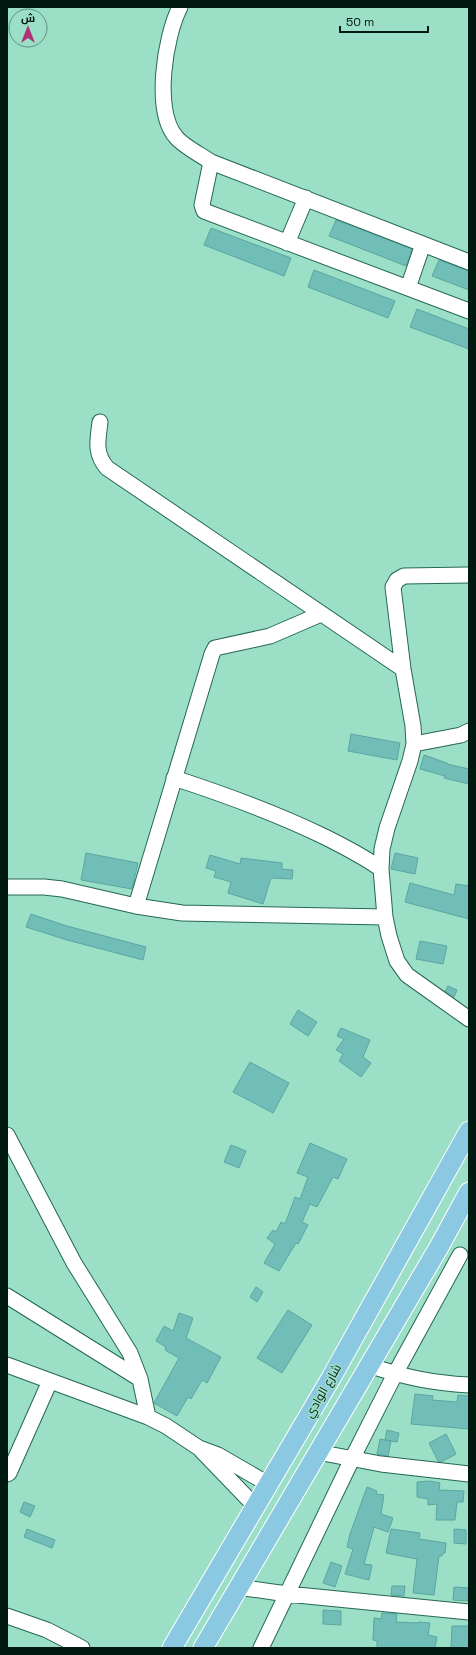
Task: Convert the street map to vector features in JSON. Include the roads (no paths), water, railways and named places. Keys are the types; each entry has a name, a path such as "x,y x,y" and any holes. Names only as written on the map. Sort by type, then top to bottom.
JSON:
{"main road":[{"name":"شارع الوادي","path":"172,1648 331,1378 469,1131"},
{"path":"203,1648 468,1197"},
{"path":"331,1378 354,1389"},
{"path":"307,1418 330,1432"}],"street":[{"path":"180,7 172,25 167,50 163,94 168,124 176,138 211,162 469,262"},
{"path":"211,162 202,206 204,211 469,311"},
{"path":"287,243 306,198"},
{"path":"408,288 423,244"},
{"path":"100,422 98,444 99,454 101,461 107,468 403,669"},
{"path":"469,575 404,576 397,580 393,587 403,669 413,726 414,744 410,761 387,828 382,849 381,869 385,917 397,961 407,975 469,1019"},
{"path":"136,906 215,648 270,636 322,614"},
{"path":"414,744 461,735 469,731"},
{"path":"174,778 247,803 290,820 363,856 381,869"},
{"path":"7,886 62,889 136,906 182,913 385,917"},
{"path":"7,1135 74,1264 127,1348 140,1379 148,1417"},
{"path":"261,1648 352,1459 396,1374 464,1257 439,1247"},
{"path":"7,1296 140,1379"},
{"path":"7,1365 148,1417 166,1426 199,1448 218,1455 268,1484"},
{"path":"368,1365 396,1374 437,1383 469,1385"},
{"path":"7,1474 9,1473 50,1381"},
{"path":"199,1448 255,1506"},
{"path":"317,1452 404,1467 469,1474"},
{"path":"238,1587 287,1594 469,1612"},
{"path":"7,1616 47,1630 82,1648"}]}
